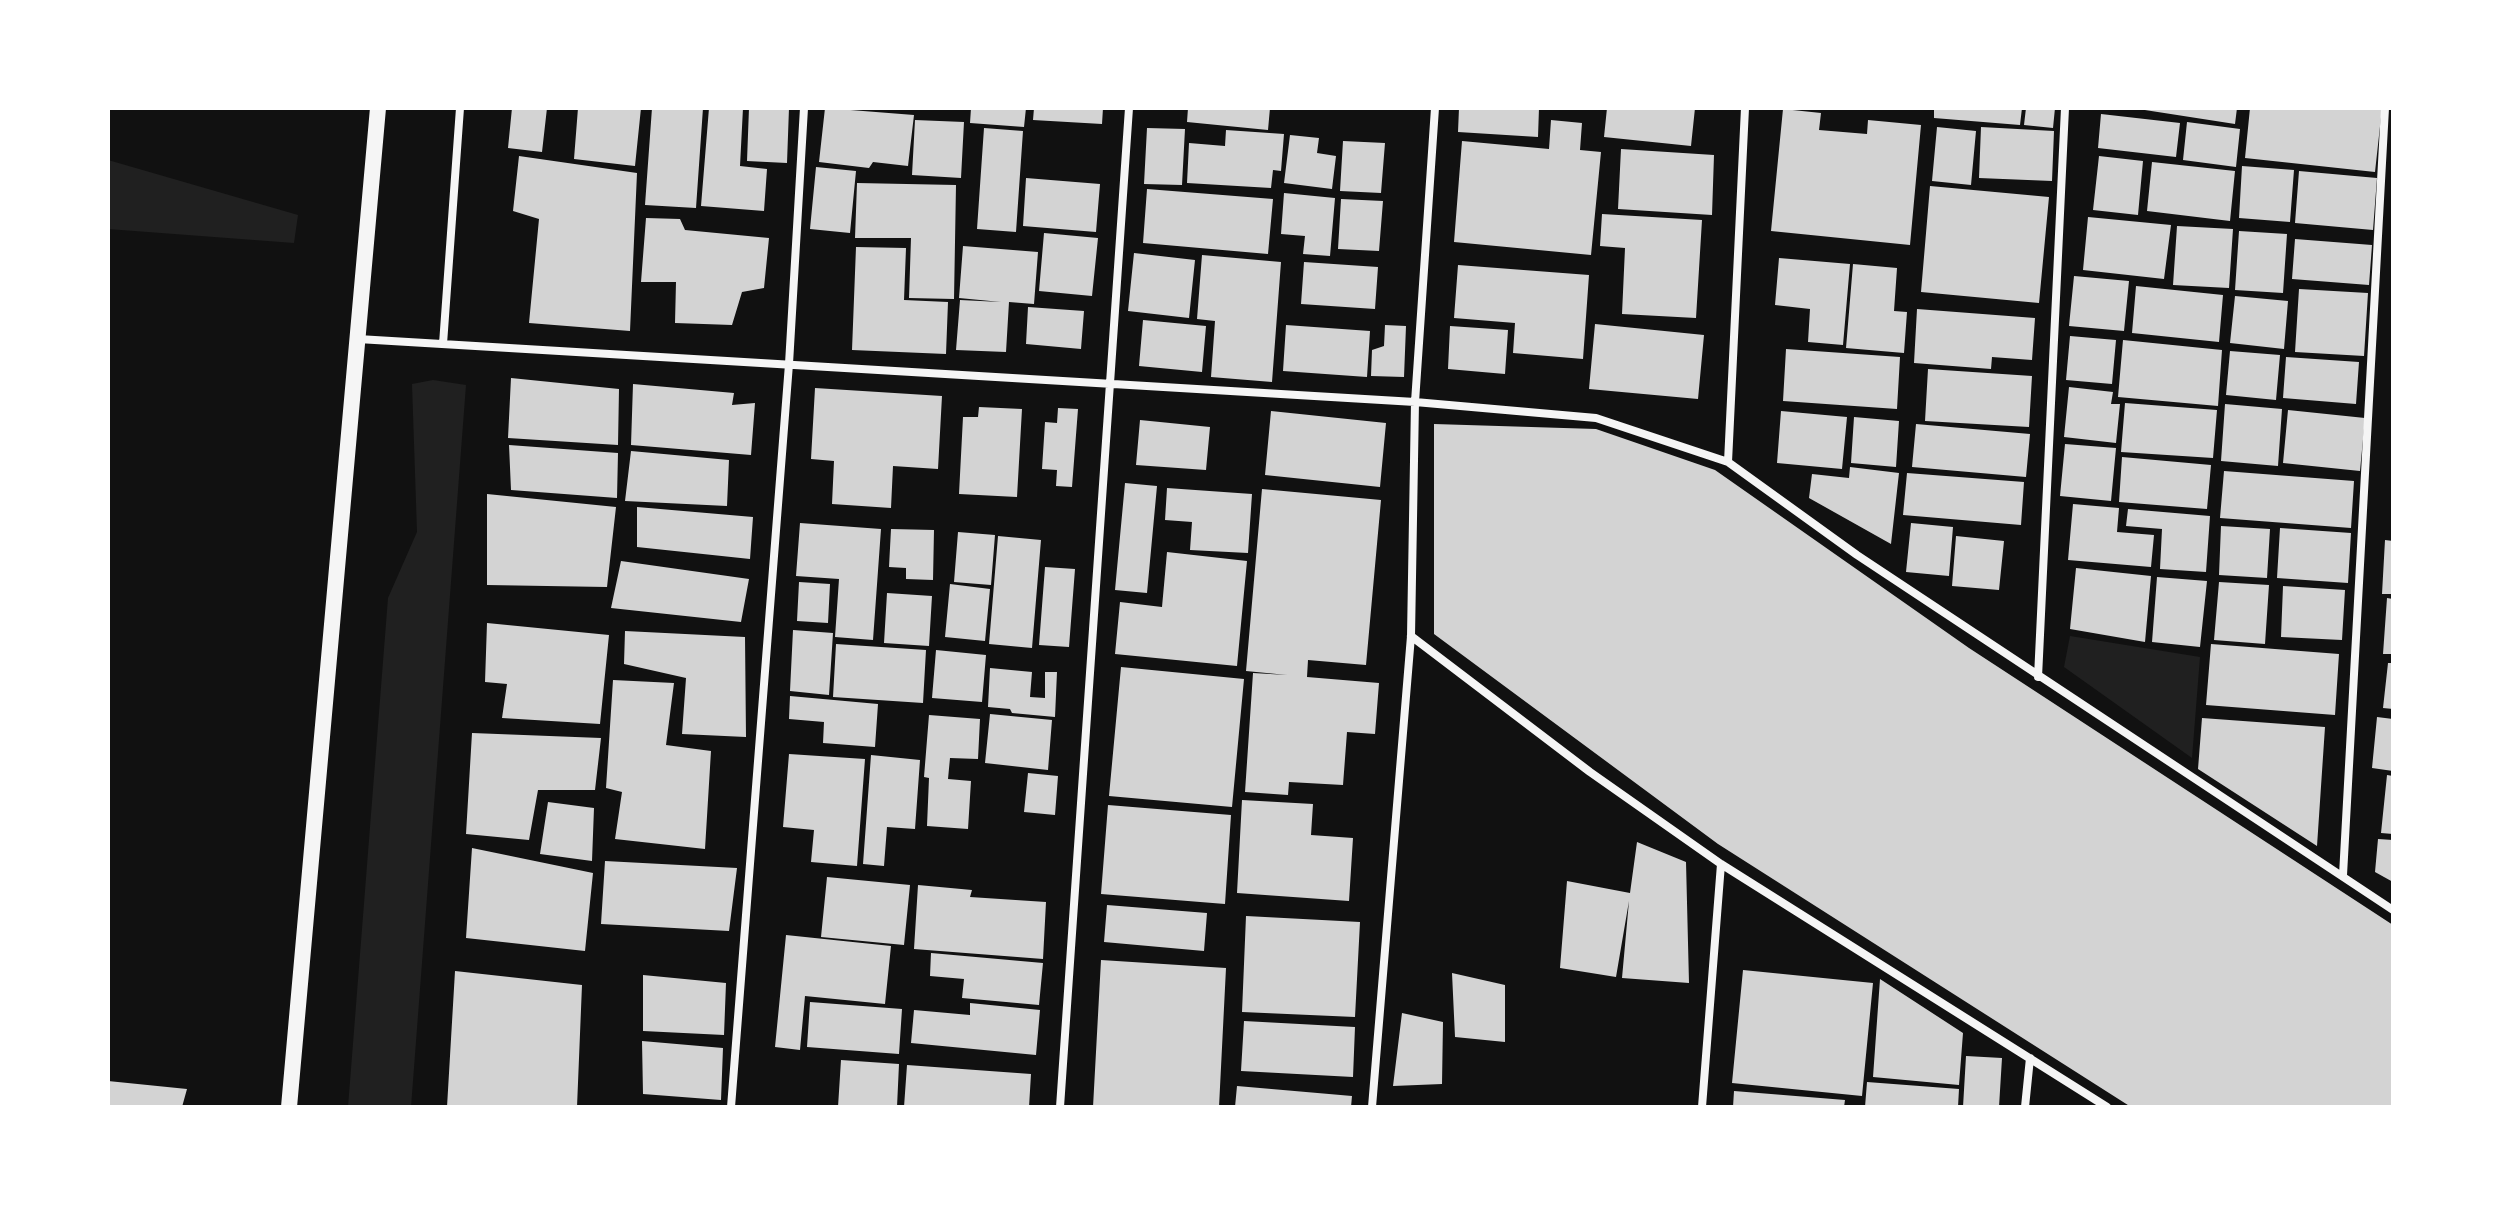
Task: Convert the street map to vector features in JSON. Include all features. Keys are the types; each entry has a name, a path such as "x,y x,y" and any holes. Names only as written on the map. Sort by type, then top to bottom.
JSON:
{"main road":[{"path":"289,1107 378,108"}],"street":[{"path":"443,344 460,108"},
{"path":"731,1107 789,364 804,108"},
{"path":"1060,1107 1129,108"},
{"path":"1372,1107 1411,636 1415,402 1435,108"},
{"path":"1728,462 1745,108"},
{"path":"2038,677 2065,108"},
{"path":"2343,875 2385,108"},
{"path":"358,339 1415,402 1596,418 1728,462 1857,555 2038,677 2393,910"},
{"path":"1411,636 1590,772 1721,864 2107,1107"},
{"path":"1702,1107 1721,864"},
{"path":"2025,1107 2030,1058"}],"shaded area":[{"path":"108,160 298,215 294,243 108,229"},
{"path":"433,380 466,385 411,1107 348,1107 388,598 417,532 412,384"},
{"path":"2070,636 2200,657 2192,758 2064,667"}],"building":[{"path":"512,108 547,108 542,152 508,148"},
{"path":"578,108 641,108 635,166 574,159"},
{"path":"652,108 703,108 696,208 645,205"},
{"path":"709,108 743,108 740,166 767,169 764,211 701,206"},
{"path":"749,108 789,108 787,163 747,161"},
{"path":"825,108 914,115 908,166 873,162 869,168 819,162"},
{"path":"971,108 1026,108 1024,127 970,123"},
{"path":"1034,108 1103,108 1102,124 1033,120"},
{"path":"1188,108 1270,108 1268,130 1187,122"},
{"path":"1459,108 1539,108 1538,137 1458,132"},
{"path":"1607,108 1695,108 1691,146 1604,137"},
{"path":"1934,108 2022,108 2020,125 1934,118"},
{"path":"2026,108 2055,108 2053,128 2024,125"},
{"path":"2132,108 2237,108 2235,124"},
{"path":"2250,108 2382,108 2375,172 2245,158"},
{"path":"1783,109 1821,113 1819,130 1867,134 1868,120 1921,125 1910,245 1771,231"},
{"path":"2101,114 2180,123 2176,157 2098,148"},
{"path":"915,120 964,122 961,178 912,175"},
{"path":"1551,120 1582,123 1580,150 1601,152 1591,255 1454,242 1462,141 1549,149"},
{"path":"2187,122 2240,129 2236,167 2183,160"},
{"path":"1937,127 1976,131 1971,185 1932,181"},
{"path":"1981,127 2054,131 2052,181 1979,178"},
{"path":"984,128 1023,131 1016,232 977,229"},
{"path":"1147,128 1185,129 1182,185 1144,184"},
{"path":"1226,130 1284,134 1281,171 1273,170 1271,188 1187,183 1189,143 1225,146"},
{"path":"1290,135 1319,138 1317,153 1336,156 1332,189 1284,183"},
{"path":"1343,141 1385,143 1381,193 1340,191"},
{"path":"1621,149 1714,155 1712,215 1618,209"},
{"path":"519,156 637,173 630,331 529,323 539,219 513,211"},
{"path":"2099,156 2143,161 2138,215 2093,210"},
{"path":"2152,162 2235,171 2230,221 2147,211"},
{"path":"2242,166 2294,170 2290,222 2239,218"},
{"path":"816,167 856,171 850,233 810,229"},
{"path":"2299,171 2377,178 2373,230 2295,223"},
{"path":"1026,178 1100,184 1096,232 1023,226"},
{"path":"857,183 956,185 954,299 909,298 911,238 855,238"},
{"path":"1930,186 2049,197 2039,303 1921,292"},
{"path":"1147,189 1273,199 1268,254 1143,243"},
{"path":"1284,193 1335,198 1330,256 1303,254 1305,236 1281,234"},
{"path":"1341,199 1383,201 1379,251 1338,249"},
{"path":"1602,214 1702,220 1696,318 1622,314 1625,248 1600,246"},
{"path":"2088,217 2171,225 2164,279 2083,270"},
{"path":"646,218 680,219 685,230 769,238 764,288 742,292 732,325 675,323 676,282 641,282"},
{"path":"2177,226 2233,229 2229,288 2173,285"},
{"path":"2239,231 2287,234 2283,293 2235,290"},
{"path":"1044,233 1098,238 1092,296 1039,291"},
{"path":"2295,239 2372,245 2369,285 2292,279"},
{"path":"963,246 1038,252 1034,304 1009,302 1006,352 956,350 960,300 1001,302 959,298"},
{"path":"856,247 906,248 904,300 948,302 946,354 852,350"},
{"path":"1134,253 1195,260 1189,318 1128,311"},
{"path":"1202,255 1281,262 1272,382 1211,377 1215,321 1197,319"},
{"path":"1779,258 1850,264 1843,345 1808,342 1810,309 1775,305"},
{"path":"1304,262 1378,267 1375,309 1301,304"},
{"path":"1853,264 1897,268 1894,311 1907,312 1904,353 1846,348"},
{"path":"1458,265 1589,275 1583,359 1513,353 1515,323 1454,318"},
{"path":"2074,276 2129,281 2124,331 2069,326"},
{"path":"2136,286 2223,295 2219,342 2132,333"},
{"path":"2299,289 2368,293 2364,356 2295,352"},
{"path":"2235,296 2288,301 2284,349 2230,343"},
{"path":"1028,307 1084,311 1081,349 1026,344"},
{"path":"1917,309 2035,318 2032,360 1992,357 1991,369 1914,363"},
{"path":"1143,320 1206,326 1202,372 1139,366"},
{"path":"1595,324 1704,335 1698,399 1589,389"},
{"path":"1286,325 1370,331 1367,377 1283,371"},
{"path":"1385,325 1406,326 1404,377 1371,376 1372,350 1384,346"},
{"path":"1450,326 1508,330 1505,374 1448,369"},
{"path":"2070,336 2116,340 2112,384 2066,380"},
{"path":"2123,340 2222,350 2218,406 2118,397"},
{"path":"1786,349 1900,357 1897,409 1783,401"},
{"path":"2230,351 2280,355 2276,400 2226,395"},
{"path":"2286,357 2359,362 2356,404 2283,398"},
{"path":"1928,369 2032,376 2029,427 1925,421"},
{"path":"511,378 619,389 618,445 508,438"},
{"path":"633,384 734,393 732,405 755,403 751,455 631,445"},
{"path":"2069,387 2113,392 2111,404 2120,404 2116,443 2064,437"},
{"path":"815,388 942,396 938,469 893,466 891,508 832,504 834,461 811,459"},
{"path":"2125,403 2217,410 2213,458 2121,452"},
{"path":"2225,404 2282,409 2278,466 2221,461"},
{"path":"979,407 1022,409 1017,497 959,494 963,417 978,417"},
{"path":"1058,408 1078,409 1072,487 1056,486 1057,470 1042,469 1045,422 1057,423"},
{"path":"2288,410 2365,418 2360,471 2283,463"},
{"path":"1271,411 1386,423 1380,487 1265,475"},
{"path":"1781,411 1847,417 1842,469 1777,463"},
{"path":"1854,417 1899,421 1896,467 1851,463"},
{"path":"1140,420 1210,427 1206,470 1136,465"},
{"path":"1434,424 1596,429 1715,470 1969,648 2393,925 2393,1107 2131,1107 1718,844 1434,634"},
{"path":"1916,424 2030,434 2026,477 1912,467"},
{"path":"2065,444 2116,448 2111,501 2060,496"},
{"path":"509,445 618,453 617,498 511,490"},
{"path":"631,451 729,460 727,506 625,501"},
{"path":"2122,457 2211,465 2207,509 2119,502"},
{"path":"1850,467 1899,473 1891,544 1809,498 1812,474 1849,478"},
{"path":"2224,471 2354,481 2351,528 2220,518"},
{"path":"1907,473 2024,482 2021,525 1903,515"},
{"path":"1125,483 1157,486 1147,593 1115,590"},
{"path":"1167,488 1252,494 1248,553 1190,550 1192,522 1165,520"},
{"path":"1262,489 1381,500 1366,665 1308,660 1307,677 1379,683 1375,734 1347,732 1343,785 1289,782 1288,795 1245,792 1253,673 1287,675 1246,671"},
{"path":"487,494 616,507 607,587 487,585"},
{"path":"2073,504 2119,508 2117,532 2154,535 2151,567 2068,560"},
{"path":"637,507 753,517 750,559 637,547"},
{"path":"2128,509 2210,516 2206,572 2160,569 2162,529 2126,526"},
{"path":"800,523 881,529 873,640 835,637 839,579 796,576"},
{"path":"1911,523 1953,527 1949,576 1906,572"},
{"path":"2221,526 2270,529 2267,578 2219,575"},
{"path":"2280,528 2351,533 2348,583 2277,578"},
{"path":"891,529 934,530 933,580 906,579 906,568 889,567"},
{"path":"958,532 995,535 991,585 954,582"},
{"path":"998,536 1041,540 1032,648 989,644"},
{"path":"1956,536 2004,541 1999,590 1952,586"},
{"path":"2385,540 2393,541 2393,594 2382,594"},
{"path":"1167,552 1247,561 1237,666 1115,654 1120,602 1162,607"},
{"path":"621,561 749,579 741,622 611,608"},
{"path":"1045,567 1075,569 1069,647 1039,645"},
{"path":"2076,568 2151,576 2145,642 2070,629"},
{"path":"2157,577 2207,581 2200,647 2152,642"},
{"path":"799,582 830,584 828,623 797,621"},
{"path":"2219,582 2269,585 2265,644 2214,640"},
{"path":"950,584 990,589 985,641 945,637"},
{"path":"2283,586 2345,590 2342,640 2281,637"},
{"path":"887,593 932,596 929,646 884,643"},
{"path":"2387,598 2393,599 2393,654 2383,654"},
{"path":"487,623 609,635 600,724 502,718 507,684 485,682"},
{"path":"793,630 833,633 829,695 790,691"},
{"path":"625,631 745,637 746,737 682,734 686,678 624,664"},
{"path":"836,644 926,650 923,703 833,697"},
{"path":"2211,644 2339,654 2335,715 2206,705"},
{"path":"936,650 986,655 982,702 932,698"},
{"path":"2388,663 2393,663 2393,709 2383,708"},
{"path":"1121,667 1244,679 1232,807 1109,796"},
{"path":"990,668 1032,672 1030,697 1045,698 1045,672 1057,672 1055,717 988,707"},
{"path":"613,680 674,683 666,745 711,751 705,849 615,839 622,792 606,788"},
{"path":"790,696 878,704 875,747 823,743 824,722 789,719"},
{"path":"990,714 1052,720 1048,770 985,763"},
{"path":"929,715 980,719 978,759 950,758 948,779 971,781 968,829 927,826 929,778 924,777"},
{"path":"2377,717 2393,719 2393,771 2372,768"},
{"path":"2202,718 2325,727 2317,846 2198,769"},
{"path":"472,733 601,738 595,790 538,790 529,840 466,834"},
{"path":"789,754 865,759 857,866 811,862 814,830 783,827"},
{"path":"871,755 920,760 915,829 887,827 884,866 863,864"},
{"path":"1028,773 1058,776 1055,815 1024,812"},
{"path":"2387,775 2393,776 2393,834 2381,833"},
{"path":"1242,800 1313,804 1311,835 1353,838 1349,901 1237,893"},
{"path":"548,802 594,808 592,861 540,854"},
{"path":"1108,805 1231,815 1225,904 1101,894"},
{"path":"2378,839 2393,840 2393,882 2375,872"},
{"path":"1637,842 1686,862 1689,983 1622,978 1629,901 1616,977 1560,968 1567,881 1630,893"},
{"path":"472,848 593,873 585,951 466,938"},
{"path":"605,861 737,868 729,931 601,924"},
{"path":"827,877 910,885 904,945 821,937"},
{"path":"918,885 972,890 970,897 1046,902 1043,959 914,949"},
{"path":"1107,905 1207,913 1204,951 1104,942"},
{"path":"1246,916 1360,922 1355,1017 1242,1012"},
{"path":"786,935 891,946 885,1004 805,996 800,1050 775,1047"},
{"path":"931,953 1043,963 1039,1005 962,998 964,979 930,976"},
{"path":"1101,960 1226,968 1219,1107 1093,1107"},
{"path":"1743,970 1873,983 1862,1096 1732,1083"},
{"path":"455,971 582,985 577,1107 447,1107"},
{"path":"1452,973 1505,985 1505,1042 1455,1037"},
{"path":"643,975 726,983 724,1035 643,1031"},
{"path":"1880,979 1963,1033 1959,1085 1873,1077"},
{"path":"810,1002 902,1009 899,1054 807,1047"},
{"path":"970,1003 1040,1010 1036,1055 911,1043 914,1010 970,1015"},
{"path":"1402,1013 1443,1022 1442,1084 1393,1086"},
{"path":"1244,1021 1355,1027 1353,1077 1241,1071"},
{"path":"642,1041 723,1048 721,1100 643,1094"},
{"path":"1966,1056 2002,1058 1999,1107 1963,1107"},
{"path":"841,1060 899,1064 897,1107 838,1107"},
{"path":"907,1065 1031,1074 1029,1107 904,1107"},
{"path":"108,1081 187,1089 182,1107 108,1107"},
{"path":"1867,1082 1959,1089 1958,1107 1865,1107"},
{"path":"1237,1086 1352,1096 1351,1107 1235,1107"},
{"path":"1734,1091 1845,1100 1844,1107 1733,1107"}]}
